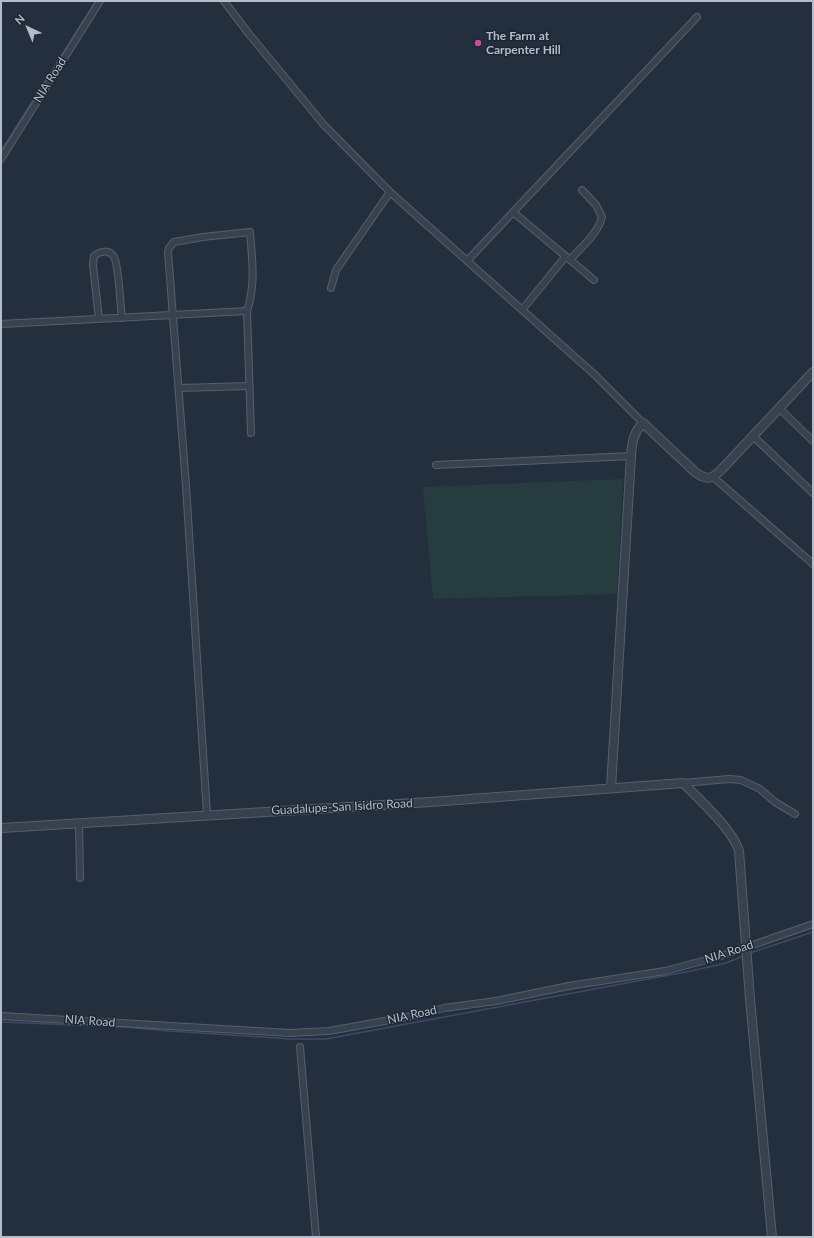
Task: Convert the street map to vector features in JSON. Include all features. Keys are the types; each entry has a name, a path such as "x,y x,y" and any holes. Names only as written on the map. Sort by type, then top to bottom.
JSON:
{"street":[{"name":"NIA Road","path":"1,159 100,1"},
{"path":"224,1 249,34 324,125 390,192 595,375 643,423 696,472 706,478 713,477 813,372"},
{"path":"467,261 697,17"},
{"path":"522,310 601,223 602,217 600,211 582,190"},
{"path":"331,288 336,270 390,192"},
{"path":"513,212 594,280"},
{"path":"208,815 174,315 168,252 171,244 179,240 250,232 252,288 247,311 251,433"},
{"path":"99,319 93,265 94,256 103,252 109,252 112,254 116,264 122,318"},
{"path":"1,324 12,322 247,311"},
{"path":"179,388 250,386"},
{"path":"779,408 813,440"},
{"path":"611,788 631,456 634,435 643,423"},
{"path":"753,436 813,492"},
{"path":"436,465 631,456"},
{"path":"713,477 813,564"},
{"path":"683,782 729,779 741,780 760,789 775,802 795,814"},
{"path":"683,782 730,833 737,845 741,876 750,999 772,1237"},
{"name":"Guadalupe-San Isidro Road","path":"1,828 431,802 683,782"},
{"path":"79,823 80,878"},
{"name":"NIA Road","path":"1,1016 290,1033 321,1032 398,1019 444,1008 496,1001 568,986 665,970 721,956 813,924"},
{"path":"300,1047 316,1237"}],"green space":[{"path":"623,479 617,594 433,599 423,487"}],"waterway":[{"path":"1,151 96,1"},
{"path":"750,953 813,932"},
{"path":"1,1022 125,1027 291,1039 326,1039 691,971 726,963 743,956"}],"place":[{"name":"The Farm at Carpenter Hill","path":"478,43"}]}
